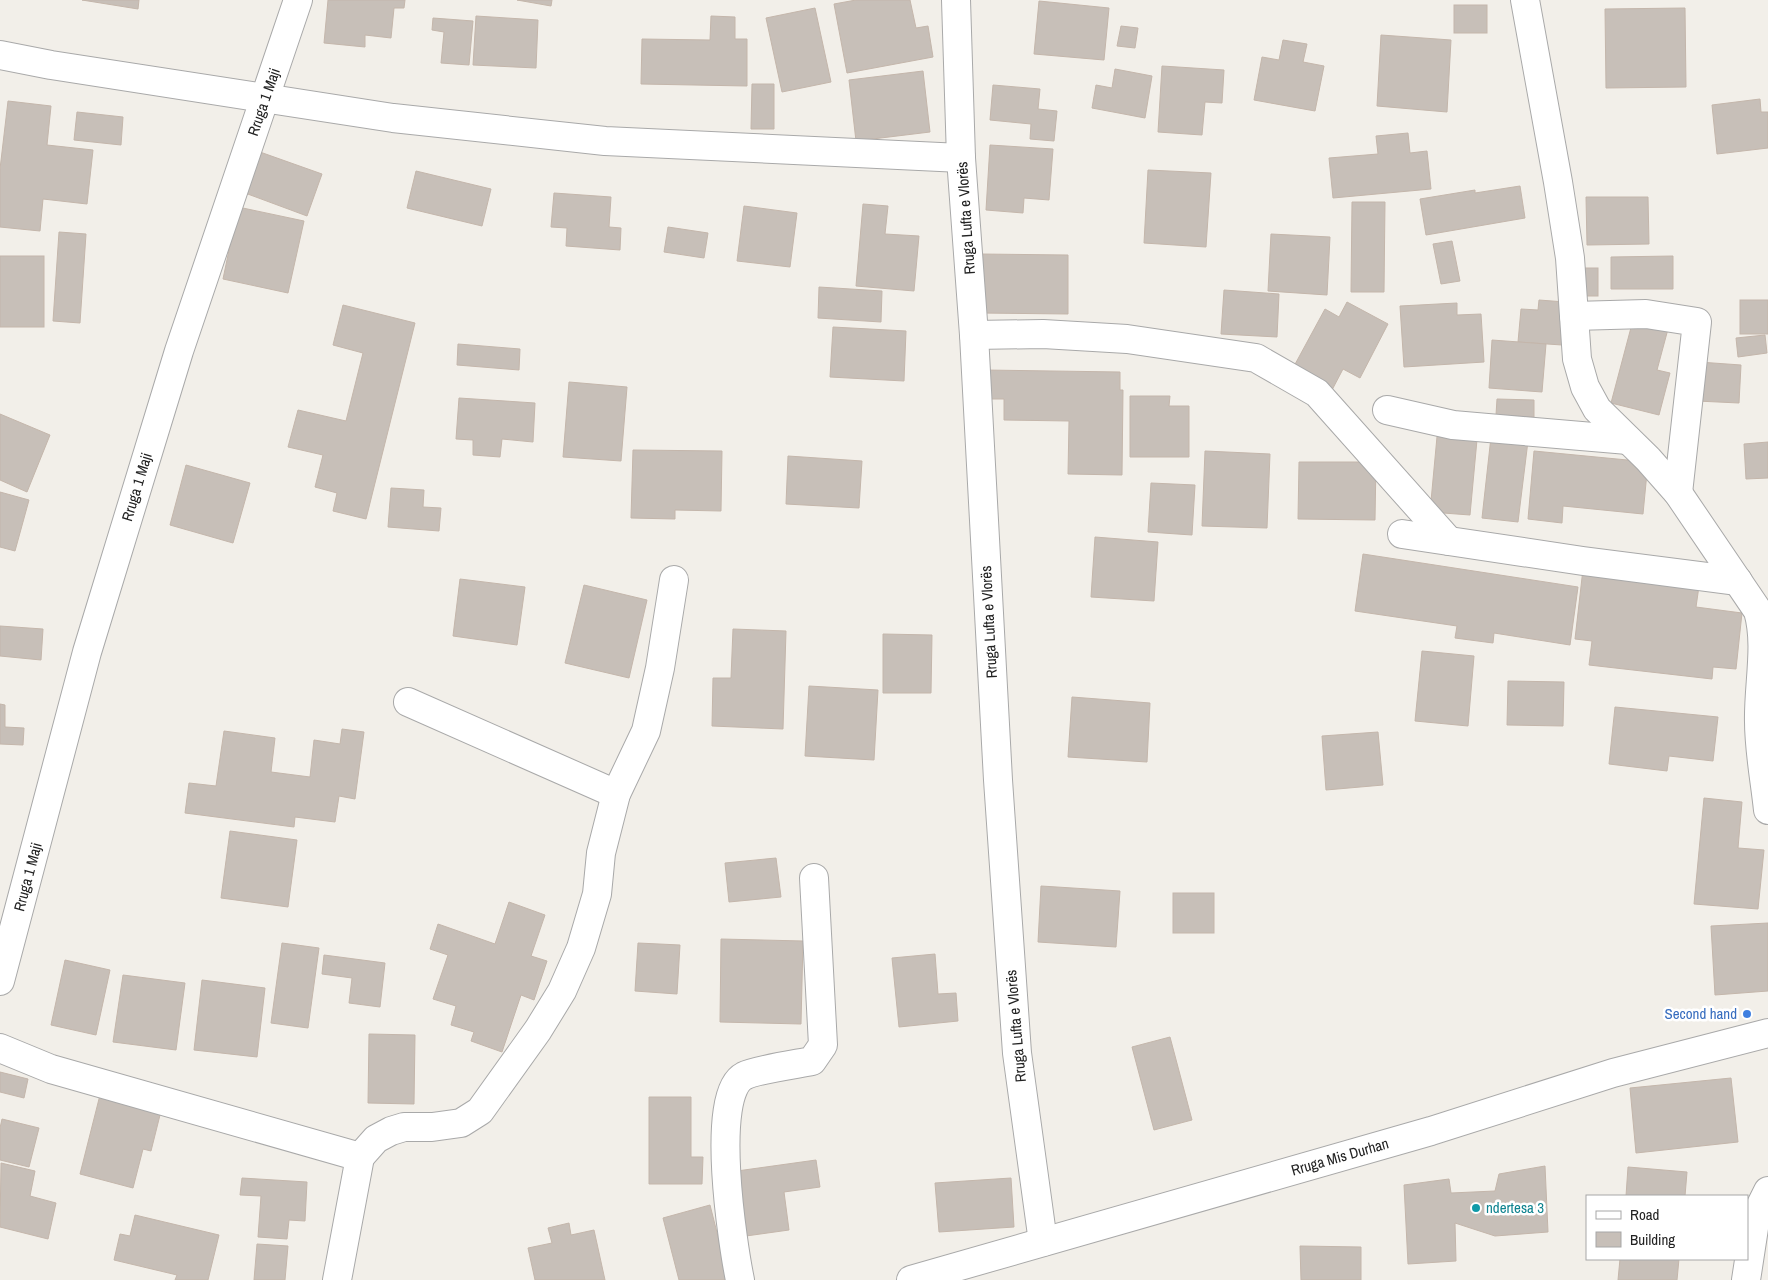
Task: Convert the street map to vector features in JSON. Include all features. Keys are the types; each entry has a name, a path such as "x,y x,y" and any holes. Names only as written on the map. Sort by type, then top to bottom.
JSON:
{"street":[{"name":"Rruga 1 Maji","path":"0,981 90,643 179,351 266,100 298,0"},
{"name":"Rruga Lufta e Vlorës","path":"956,0 961,158 974,335 997,770 1016,1043 1043,1242"},
{"path":"1525,0 1570,258 1577,359 1585,387 1597,409 1678,493 1758,611 1764,625 1758,723 1768,810"},
{"path":"0,55 266,100 393,118 605,141 961,158"},
{"path":"1574,316 1646,314 1697,322 1678,493"},
{"path":"974,335 1043,334 1127,339 1256,358 1317,393 1449,541"},
{"path":"1387,410 1453,425 1628,440"},
{"path":"1402,534 1738,582"},
{"path":"337,1280 360,1157 376,1139 391,1131 404,1127 432,1127 461,1123 480,1111 562,991 581,948 597,894 602,853 616,794 646,731 660,668 674,580"},
{"path":"408,702 616,794"},
{"path":"740,1280 733,1245 725,1156 729,1101 734,1087 744,1076 812,1061 823,1045 814,878"},
{"name":"Rruga Mis Durhan","path":"921,1279 1043,1242 1431,1131 1613,1073 1768,1033"},
{"path":"0,1048 51,1070 360,1157"},
{"path":"1746,1280 1756,1215 1768,1191"}],"building":[{"path":"82,0 139,0 138,9"},
{"path":"328,0 405,0 404,8 394,8 391,38 365,35 365,47 324,43"},
{"path":"517,0 552,0 551,6"},
{"path":"856,0 910,0 916,28 928,26 933,57 847,73 834,4"},
{"path":"1039,1 1109,8 1104,60 1034,54"},
{"path":"1454,5 1487,5 1487,33 1454,33"},
{"path":"815,8 831,82 782,92 766,18"},
{"path":"1685,8 1686,87 1606,88 1605,9"},
{"path":"476,16 538,20 536,68 473,65"},
{"path":"711,16 735,17 735,39 747,39 747,86 641,84 642,39 710,40"},
{"path":"433,18 473,21 469,65 441,63 444,32 432,30"},
{"path":"1121,26 1138,28 1135,48 1117,46"},
{"path":"1381,35 1451,40 1447,112 1377,106"},
{"path":"1283,40 1307,44 1303,62 1324,66 1315,111 1254,100 1262,57 1279,60"},
{"path":"1162,66 1224,70 1222,103 1205,102 1202,135 1158,132"},
{"path":"1115,69 1152,76 1145,118 1092,108 1096,85 1112,88"},
{"path":"923,71 930,132 856,141 849,80"},
{"path":"752,84 774,84 774,129 751,129"},
{"path":"993,85 1040,89 1038,109 1057,111 1054,141 1030,139 1031,124 990,120"},
{"path":"1760,99 1761,112 1768,112 1768,148 1717,154 1712,105"},
{"path":"8,101 51,106 47,145 93,150 87,204 43,199 40,231 0,227 0,169"},
{"path":"77,112 123,117 121,145 74,140"},
{"path":"1408,133 1410,153 1427,151 1431,189 1333,198 1329,158 1378,154 1376,136"},
{"path":"990,145 1053,149 1049,200 1024,198 1023,213 986,210"},
{"path":"260,152 322,174 307,216 245,193"},
{"path":"1148,170 1211,173 1206,247 1144,243"},
{"path":"416,171 491,189 482,226 407,208"},
{"path":"1520,186 1525,218 1426,235 1420,199 1475,190 1475,193"},
{"path":"554,193 611,197 609,227 621,228 620,250 566,246 567,228 551,227"},
{"path":"1586,197 1648,197 1649,244 1587,245"},
{"path":"1352,202 1385,202 1384,292 1351,292"},
{"path":"863,204 888,206 885,234 919,236 914,291 856,286"},
{"path":"744,206 797,213 790,267 737,261"},
{"path":"238,207 304,221 288,293 223,279"},
{"path":"668,227 708,233 704,258 664,252"},
{"path":"59,232 86,234 80,323 53,321"},
{"path":"1271,234 1330,237 1327,295 1268,291"},
{"path":"1452,241 1460,281 1441,284 1433,244"},
{"path":"980,254 1068,255 1068,314 980,313"},
{"path":"0,256 44,256 44,327 0,327"},
{"path":"1673,256 1673,289 1611,289 1611,257"},
{"path":"1576,268 1598,268 1598,296 1576,296"},
{"path":"819,287 882,291 881,322 818,318"},
{"path":"1224,290 1279,294 1277,337 1221,334"},
{"path":"1539,300 1565,302 1562,345 1518,342 1521,309 1538,310"},
{"path":"1740,300 1768,300 1768,334 1740,334"},
{"path":"1347,302 1388,324 1360,378 1343,369 1332,390 1293,368 1325,309 1339,317"},
{"path":"1457,303 1457,315 1481,314 1484,362 1404,367 1400,306"},
{"path":"343,305 415,323 366,519 333,511 337,493 315,487 323,455 288,447 298,410 346,421 363,353 333,345"},
{"path":"1633,320 1668,329 1657,370 1670,373 1659,415 1611,403"},
{"path":"833,327 906,331 904,381 830,377"},
{"path":"1765,335 1767,353 1738,357 1736,338"},
{"path":"1492,340 1546,344 1542,392 1489,388"},
{"path":"458,344 520,349 519,370 457,365"},
{"path":"1699,362 1741,365 1739,403 1697,401"},
{"path":"985,370 1120,372 1120,390 1123,390 1122,475 1068,474 1069,421 1004,420 1004,399 985,399"},
{"path":"569,382 627,387 621,461 563,457"},
{"path":"1130,396 1170,396 1169,406 1189,406 1189,457 1130,457"},
{"path":"459,398 535,403 533,442 502,439 500,457 473,455 473,440 456,439"},
{"path":"1497,399 1534,400 1534,417 1496,415"},
{"path":"0,414 50,435 27,492 0,480"},
{"path":"1438,426 1478,429 1470,515 1430,512"},
{"path":"1491,437 1528,441 1518,522 1482,518"},
{"path":"1768,442 1768,478 1746,479 1744,444"},
{"path":"633,450 722,451 721,511 675,510 675,519 631,518"},
{"path":"1205,451 1270,454 1267,528 1202,526"},
{"path":"1534,451 1648,462 1643,514 1563,506 1562,523 1528,519"},
{"path":"788,456 862,461 859,508 786,504"},
{"path":"1299,462 1376,462 1375,520 1298,519"},
{"path":"186,465 250,483 233,543 170,525"},
{"path":"1151,483 1195,485 1192,535 1148,532"},
{"path":"391,488 424,490 423,507 441,508 439,531 388,527"},
{"path":"0,492 29,500 15,551 0,547"},
{"path":"1095,537 1158,542 1154,601 1091,597"},
{"path":"1363,554 1578,587 1570,645 1494,633 1493,643 1455,638 1457,626 1355,611"},
{"path":"1583,569 1699,586 1696,607 1742,613 1736,669 1713,667 1712,679 1589,665 1592,641 1575,639"},
{"path":"460,579 525,587 517,645 453,636"},
{"path":"584,585 647,600 629,678 565,663"},
{"path":"0,626 43,629 41,660 0,656"},
{"path":"733,629 786,631 783,729 712,726 713,678 731,678"},
{"path":"883,634 932,635 931,693 883,693"},
{"path":"1422,651 1474,656 1468,726 1415,721"},
{"path":"1508,681 1564,682 1563,726 1507,725"},
{"path":"809,686 878,690 874,760 805,756"},
{"path":"1072,697 1150,703 1147,762 1068,757"},
{"path":"0,704 5,705 5,727 24,728 23,745 0,744"},
{"path":"1615,707 1718,717 1713,761 1669,756 1667,771 1609,764"},
{"path":"342,729 364,732 355,799 339,796 335,822 295,817 294,827 185,813 189,783 216,786 224,731 275,738 271,772 310,777 314,740 340,744"},
{"path":"1378,732 1383,785 1326,790 1322,736"},
{"path":"1704,798 1742,802 1738,848 1764,850 1758,909 1694,904"},
{"path":"230,831 297,840 288,907 221,898"},
{"path":"776,858 781,897 729,902 725,863"},
{"path":"1041,886 1120,891 1116,947 1038,942"},
{"path":"1173,893 1214,893 1214,933 1173,933"},
{"path":"509,902 545,915 531,956 547,961 534,1000 521,995 502,1052 471,1041 474,1032 451,1025 456,1006 433,999 448,955 430,949 438,924 495,944"},
{"path":"1768,923 1768,991 1715,995 1711,926"},
{"path":"721,939 803,941 801,1024 720,1022"},
{"path":"282,943 319,948 308,1028 271,1023"},
{"path":"638,943 680,945 677,994 635,991"},
{"path":"935,954 938,994 956,993 958,1021 899,1027 892,958"},
{"path":"324,955 385,963 380,1007 349,1003 352,978 322,974"},
{"path":"65,960 110,970 96,1035 51,1025"},
{"path":"123,975 185,983 176,1050 113,1042"},
{"path":"202,980 265,988 257,1057 194,1050"},
{"path":"369,1034 415,1035 414,1104 368,1103"},
{"path":"1170,1037 1192,1120 1154,1130 1132,1047"},
{"path":"0,1072 28,1079 24,1098 0,1092"},
{"path":"1731,1078 1738,1142 1636,1153 1630,1088"},
{"path":"101,1091 162,1107 151,1151 143,1149 133,1188 80,1174"},
{"path":"649,1097 691,1097 691,1157 703,1157 702,1184 649,1184"},
{"path":"2,1119 39,1128 29,1167 0,1160 0,1128"},
{"path":"816,1160 820,1187 784,1192 789,1230 746,1236 737,1171"},
{"path":"1,1163 35,1171 30,1196 56,1203 48,1239 0,1227"},
{"name":"ndertesa 3","path":"1545,1166 1548,1232 1495,1236 1455,1223 1456,1261 1408,1264 1404,1185 1449,1179 1451,1193 1495,1191 1499,1174"},
{"path":"1628,1167 1687,1172 1685,1195 1626,1195"},
{"path":"242,1178 307,1182 305,1221 289,1220 287,1239 258,1237 261,1196 240,1195"},
{"path":"1011,1178 1014,1227 939,1232 935,1183"},
{"path":"710,1205 729,1280 679,1280 663,1218"},
{"path":"135,1215 219,1235 208,1280 175,1280 177,1275 114,1260 120,1234 130,1236"},
{"path":"569,1223 571,1235 594,1230 605,1280 535,1280 528,1248 552,1243 548,1228"},
{"path":"257,1244 288,1246 285,1280 254,1280"},
{"path":"1300,1246 1361,1247 1361,1280 1301,1280"},
{"path":"1620,1260 1679,1260 1677,1280 1618,1280"}],"place":[{"name":"Second hand","path":"1747,1014"},
{"name":"ndertesa 3","path":"1476,1208"}]}
